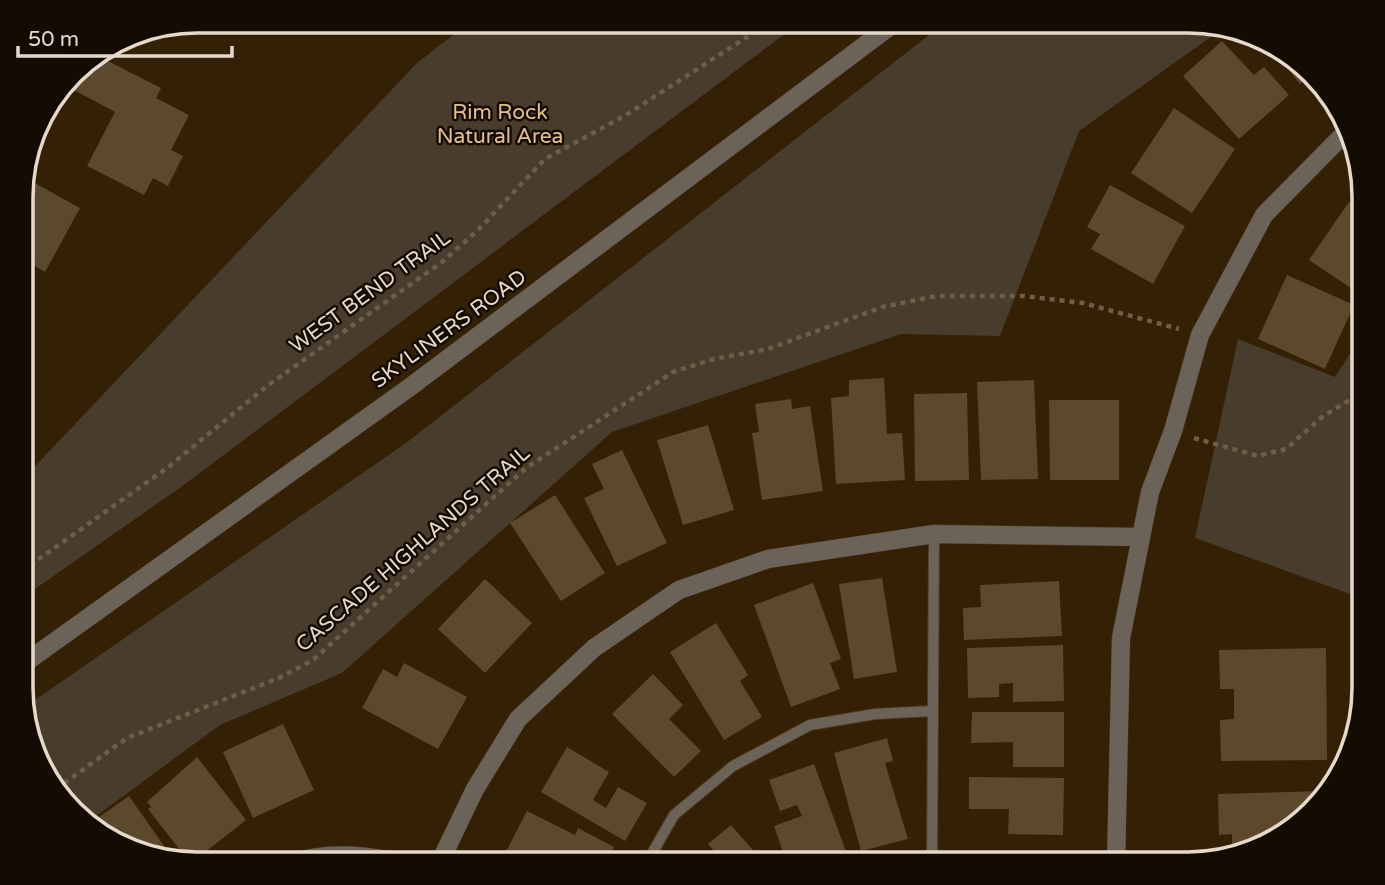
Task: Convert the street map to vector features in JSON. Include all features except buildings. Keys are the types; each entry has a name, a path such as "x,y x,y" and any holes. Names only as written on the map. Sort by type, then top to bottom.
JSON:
{"street":[{"name":"SKYLINERS ROAD","path":"33,657 410,387 881,33"},
{"path":"1116,851 1121,638 1150,492 1173,432 1200,335 1264,215 1340,138"},
{"path":"445,852 475,789 518,719 594,648 679,590 768,559 934,534 1140,537"}],"lane":[{"path":"932,851 934,534"},
{"path":"653,852 674,815 733,766 810,725 875,714 932,711"}],"path":[{"name":"WEST BEND TRAIL","path":"33,563 167,468 267,386 442,262 478,230 545,159 625,114 752,33"},
{"name":"CASCADE HIGHLANDS TRAIL","path":"64,784 127,738 279,678 313,660 526,468 673,372 714,359 768,349 882,307 936,296 1024,296 1083,303 1200,335"},
{"path":"1173,432 1258,456 1286,449 1322,418 1351,399"}],"green space":[{"name":"Rim Rock Natural Area","path":"785,33 181,487 33,590 33,468 417,63 455,34"},
{"path":"931,33 1188,33 1212,36 1079,131 1000,336 901,334 612,432 342,673 220,725 95,817 67,788 50,760 36,720 34,701 406,443"},
{"path":"1238,339 1335,377 1351,352 1351,594 1195,538"}]}
